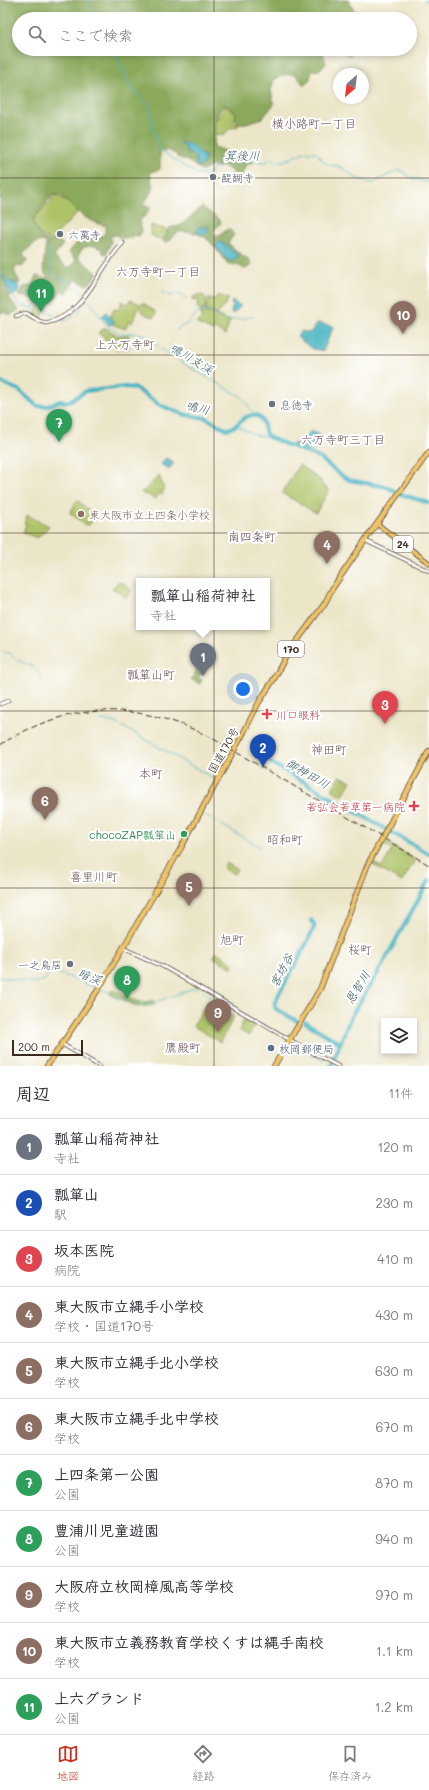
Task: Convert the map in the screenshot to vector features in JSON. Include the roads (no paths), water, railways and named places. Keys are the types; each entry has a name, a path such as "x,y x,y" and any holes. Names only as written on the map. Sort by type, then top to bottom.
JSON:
{"highway":[{"name":"国道170号","path":"47,1066 123,948 182,846 259,702 289,652 325,603 336,583 399,492 429,452"},
{"path":"274,1066 320,989 368,866 429,751"}],"main road":[{"name":"24","path":"377,524 429,563"}],"street":[{"path":"16,316 26,313 41,322 50,323 70,312 90,289 109,260 123,243"},
{"path":"366,541 429,571"},
{"path":"0,704 8,701"},
{"path":"123,948 178,974 290,1040 338,1066"},
{"path":"62,1044 99,1066"}],"water":[{"path":"180,142 194,146 199,153 206,157 202,166 196,167 196,159 191,154 187,153 186,149"},
{"path":"199,227 209,227 209,229 204,235 196,232"},
{"path":"219,242 237,254 238,256 234,261 227,260 216,247 217,243"},
{"path":"4,275 6,280 19,285 20,289 18,293 11,296 2,276"},
{"path":"48,286 55,290 52,296 43,297 27,293"},
{"path":"232,301 241,306 233,314 231,312 233,306 231,304"},
{"path":"106,312 114,321 113,324 109,325 102,316"},
{"path":"317,323 332,326 333,328 323,351 313,349 297,337 301,331 310,333"},
{"path":"311,431 322,436 313,451 293,444 299,443"},
{"path":"166,458 174,462 169,470 161,464"}],"waterway":[{"name":"箕後川","path":"86,0 90,6 90,12"},
{"path":"424,0 429,3"},
{"name":"箕後川","path":"117,56 128,82 138,95 150,106 153,129 160,150 197,174 206,175 212,171 219,162 225,161 233,165 250,161 266,163 269,159 279,162 305,152 316,152 326,164 338,166 349,172 354,178 373,183 398,170 404,172 411,178 429,182"},
{"path":"45,246 49,250 53,274 78,288 84,294"},
{"name":"鳴川支渓","path":"0,271 3,276"},
{"path":"162,292 172,296 176,293 186,298"},
{"name":"鳴川支渓","path":"13,294 14,299 23,307 33,307 40,302 46,310 58,318"},
{"name":"鳴川支渓","path":"60,320 69,320 76,314 87,298 108,327 121,334 131,333 145,335 166,353 174,356 188,366 242,397 255,415"},
{"name":"鳴川支渓","path":"33,314 34,307"},
{"path":"176,330 187,324 196,314 201,312 207,311 222,319 231,320 253,317"},
{"name":"鳴川","path":"0,382 19,390 37,406 47,406 60,401 68,402 86,391 125,387 135,388 160,405 182,414 206,418 226,429 234,427 250,415 255,415 263,422 268,437 320,458 339,474 349,480 387,487 400,494 429,503"},
{"path":"236,425 255,435 268,437"},
{"path":"0,652 10,653 15,659 32,666 40,674 41,680"},
{"path":"101,720 116,723 215,779"},
{"name":"御神田川","path":"261,757 429,854"},
{"path":"201,813 260,847"},
{"name":"恩智川","path":"331,1066 351,1016 375,978 429,880"},
{"name":"客坊谷","path":"297,1021 276,1009 274,1004 311,935 315,925 311,920"},
{"name":"暗渓","path":"0,977 37,982 46,979 51,970 97,988"},
{"name":"暗渓","path":"100,989 138,1004 164,999 191,989 199,989"},
{"name":"暗渓","path":"207,994 257,1024"},
{"name":"客坊谷","path":"305,1022 340,1043"},
{"name":"暗渓","path":"295,1045 302,1049"},
{"name":"暗渓","path":"303,1050 309,1053"},
{"name":"暗渓","path":"311,1054 315,1057"},
{"name":"暗渓","path":"318,1058 323,1061"}],"railway":[{"path":"0,745 27,730 54,719 81,713 108,711 135,713 162,718 190,728 217,741 429,865"}],"place":[{"name":"醍醐寺","path":"213,177"},
{"name":"六萬寺","path":"60,234"},
{"name":"上六グランド","path":"41,312"},
{"name":"東大阪市立義務教育学校くすは縄手南校","path":"403,334"},
{"name":"息徳寺","path":"272,404"},
{"name":"上四条第一公園","path":"59,442"},
{"name":"東大阪市立上四条小学校","path":"81,514"},
{"name":"東大阪市立縄手小学校","path":"327,564"},
{"name":"瓢箪山稲荷神社","path":"203,676"},
{"name":"川口眼科","path":"267,714"},
{"name":"坂本医院","path":"385,724"},
{"name":"瓢箪山","path":"263,767"},
{"name":"若弘会若草第一病院","path":"414,806"},
{"name":"東大阪市立縄手北中学校","path":"45,820"},
{"name":"chocoZAP瓢箪山","path":"184,834"},
{"name":"東大阪市立縄手北小学校","path":"189,906"},
{"name":"一之鳥居","path":"70,964"},
{"name":"豊浦川児童遊園","path":"127,999"},
{"name":"大阪府立枚岡樟風高等学校","path":"218,1032"},
{"name":"枚岡郵便局","path":"271,1048"}],"district":[{"name":"横小路町一丁目","path":"314,123"},
{"name":"六万寺町一丁目","path":"158,271"},
{"name":"上六万寺町","path":"125,344"},
{"name":"六万寺町三丁目","path":"343,439"},
{"name":"南四条町","path":"252,536"},
{"name":"瓢箪山町","path":"151,674"},
{"name":"神田町","path":"329,749"},
{"name":"本町","path":"151,773"},
{"name":"昭和町","path":"285,839"},
{"name":"喜里川町","path":"94,876"},
{"name":"旭町","path":"232,939"},
{"name":"桜町","path":"360,949"},
{"name":"鷹殿町","path":"183,1047"}]}
